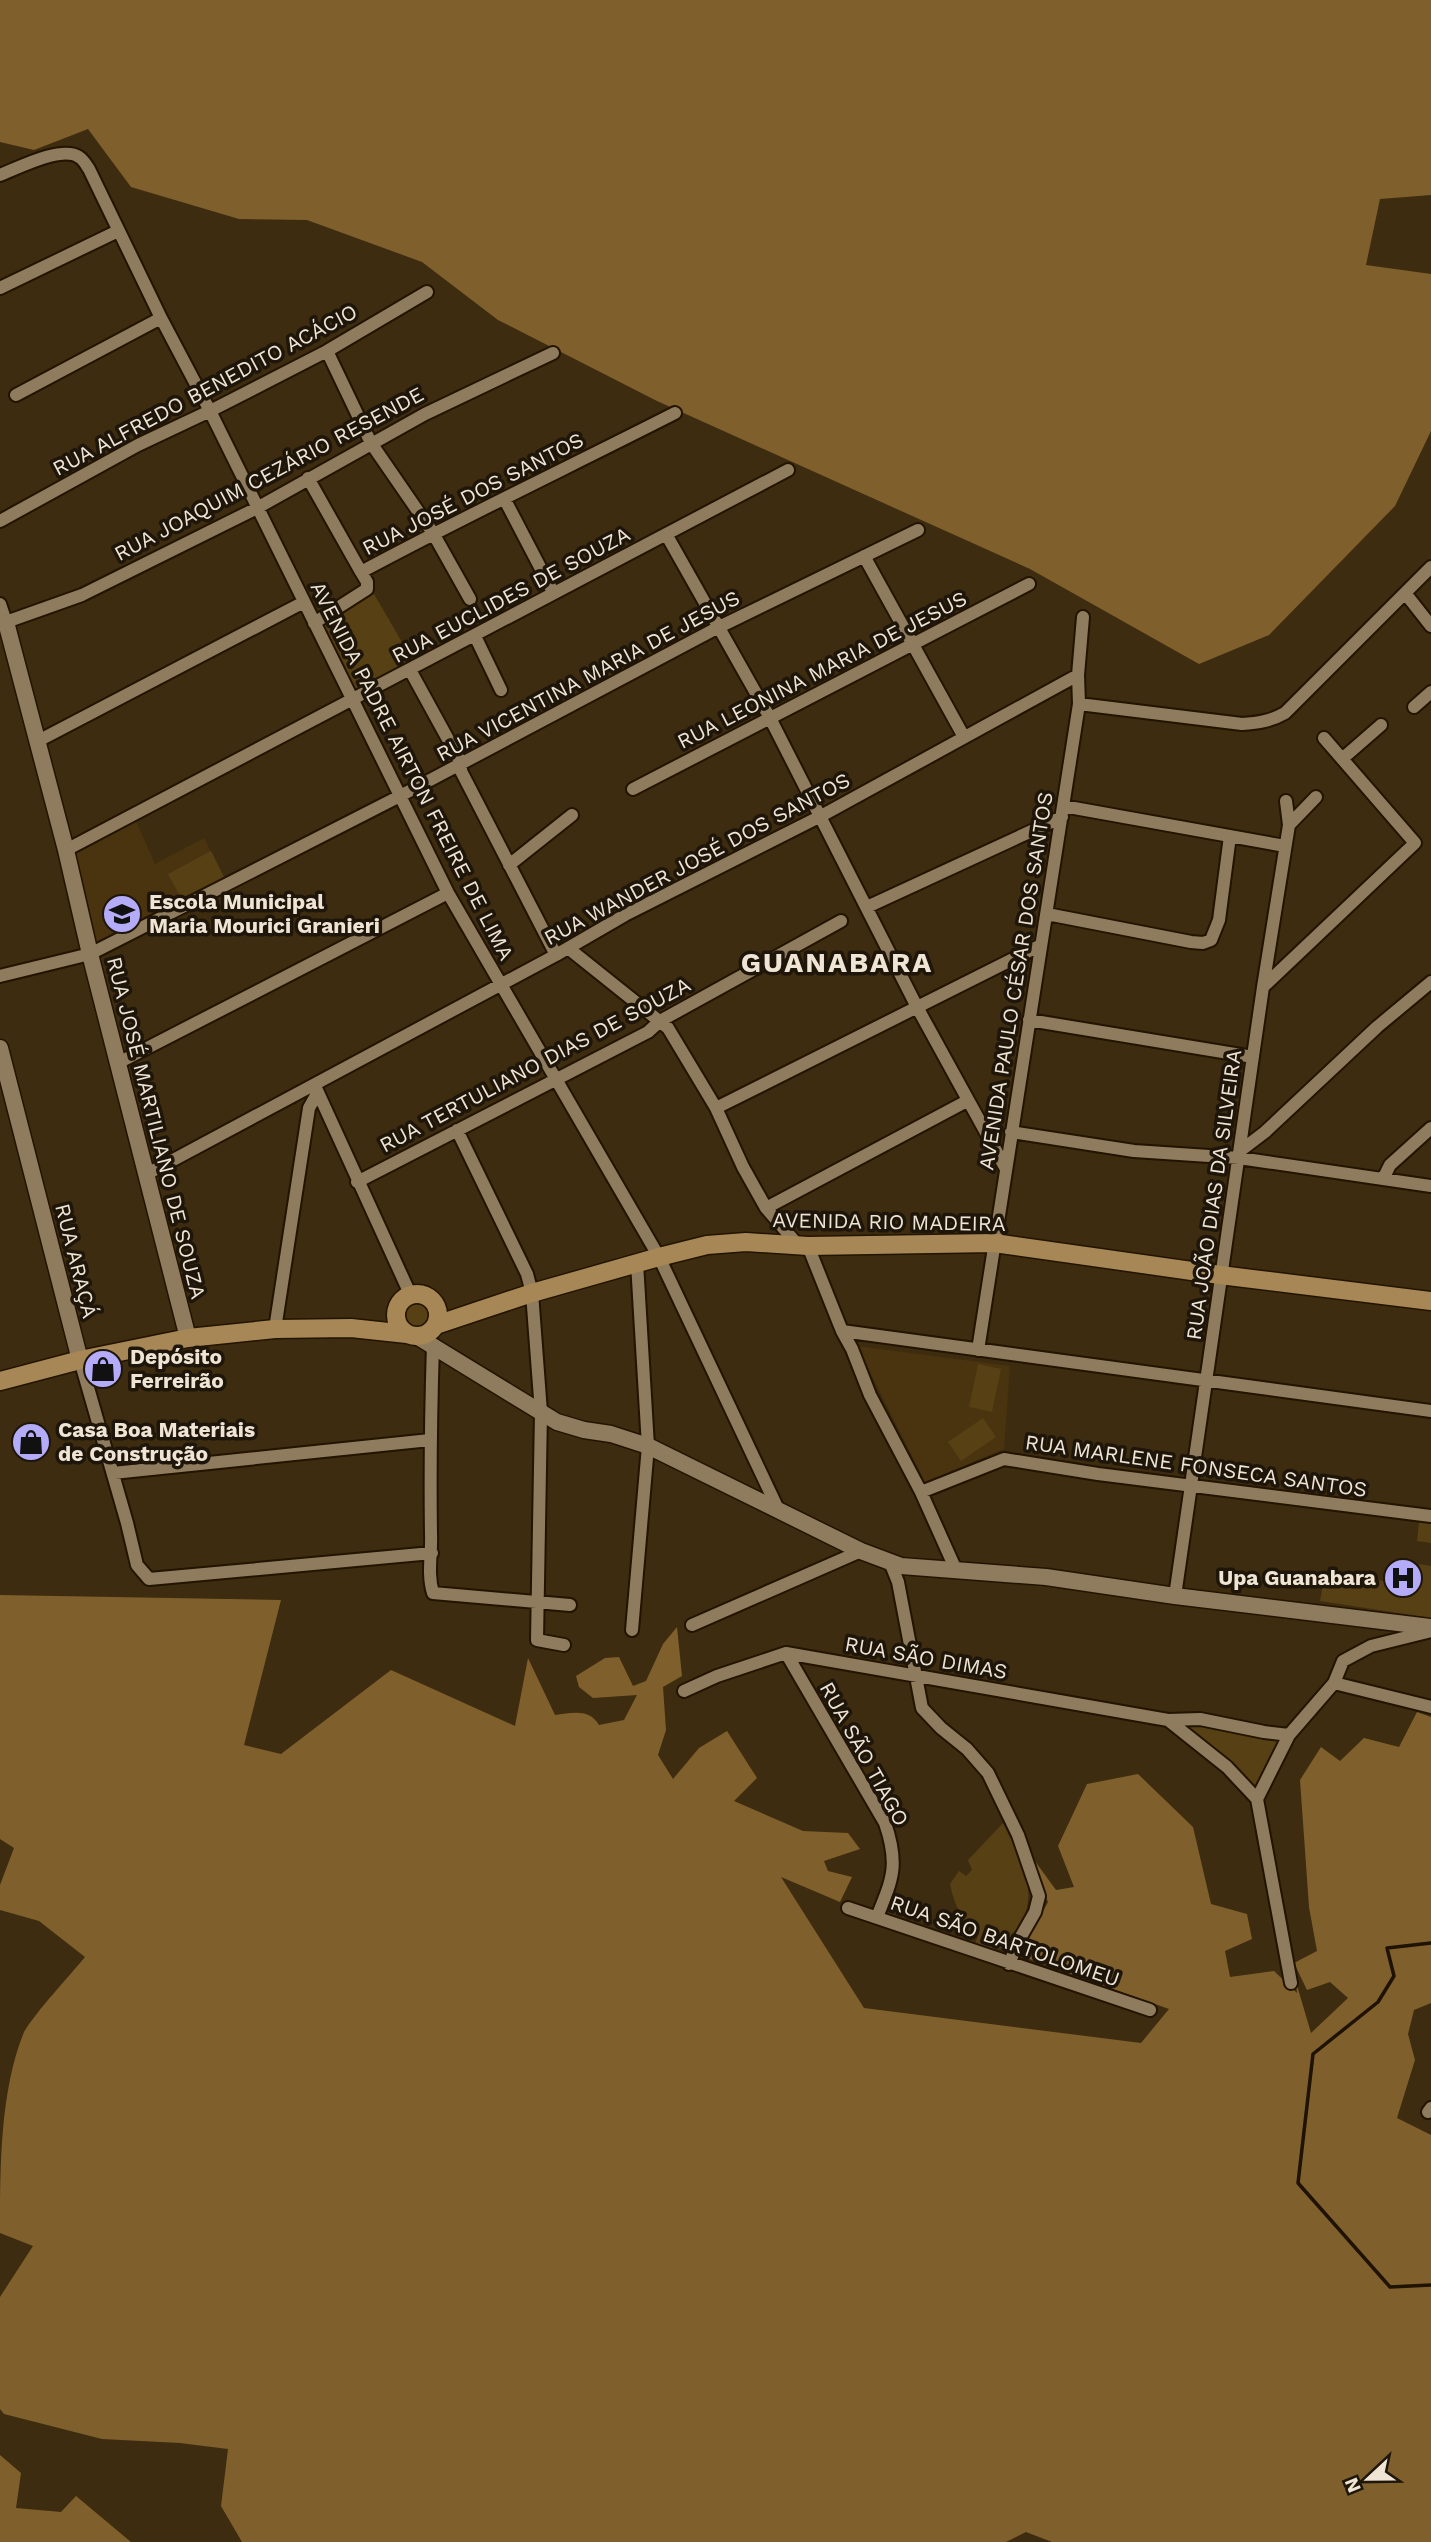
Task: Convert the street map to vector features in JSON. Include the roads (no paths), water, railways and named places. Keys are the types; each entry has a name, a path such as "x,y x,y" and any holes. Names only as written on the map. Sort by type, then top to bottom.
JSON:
{"main road":[{"name":"AVENIDA RIO MADEIRA","path":"0,1381 80,1360 188,1338 275,1329 351,1328 425,1334 478,1310 659,1256 707,1245 746,1242 803,1245 994,1243 1431,1301"},
{"path":"420,1294 434,1303 438,1313 425,1334 398,1325 404,1302 420,1294"},
{"name":"AVENIDA RIO MADEIRA","path":"351,1328 382,1319 404,1302"},
{"name":"AVENIDA RIO MADEIRA","path":"434,1303 452,1310 478,1310"}],"street":[{"name":"AVENIDA PADRE AIRTON FREIRE DE LIMA","path":"0,175 67,153 80,157 89,169 448,893 659,1256 778,1509"},
{"path":"0,288 118,231"},
{"name":"RUA ALFREDO BENEDITO ACÁCIO","path":"0,521 138,445 327,351 427,292"},
{"path":"16,396 161,317"},
{"path":"327,351 371,443 433,533 470,599"},
{"name":"RUA JOAQUIM CEZÁRIO RESENDE","path":"3,623 82,595 257,508 425,414 553,353"},
{"name":"RUA JOSÉ DOS SANTOS","path":"314,623 367,589 368,582 361,572 433,533 505,500 675,413"},
{"name":"RUA EUCLIDES DE SOUZA","path":"66,850 788,470"},
{"path":"308,478 361,572"},
{"path":"505,500 553,592"},
{"name":"RUA VICENTINA MARIA DE JESUS","path":"0,976 90,954 400,796 718,628 918,530"},
{"path":"666,534 770,718 917,1007 1006,1170"},
{"path":"864,556 964,737"},
{"path":"1079,704 1242,724 1261,723 1285,713 1431,567"},
{"name":"RUA LEONINA MARIA DE JESUS","path":"633,789 1028,584"},
{"path":"1405,593 1431,626"},
{"path":"38,741 304,602"},
{"name":"RUA JOSÉ MARTILIANO DE SOUZA","path":"0,604 66,850 188,1338"},
{"name":"AVENIDA PAULO CÉSAR DOS SANTOS","path":"978,1350 1079,704 1078,675 1083,617"},
{"path":"475,636 501,690"},
{"name":"AVENIDA PADRE AIRTON FREIRE DE LIMA","path":"410,670 461,764 461,771 509,865 562,952 668,1028 716,1108 743,1167 766,1208 803,1245 852,1349 870,1395 921,1492 956,1570"},
{"name":"RUA WANDER JOSÉ DOS SANTOS","path":"147,1174 316,1088 625,915 821,816 1078,675"},
{"path":"1414,707 1431,692"},
{"path":"1342,759 1381,725"},
{"path":"1263,986 1415,843 1324,738"},
{"path":"1289,825 1316,797"},
{"name":"RUA JOÃO DIAS DA SILVEIRA","path":"1175,1596 1220,1275 1289,825 1286,801"},
{"path":"867,907 1062,811 1285,846"},
{"path":"509,865 572,816"},
{"path":"1047,914 1191,942 1203,943 1211,940 1219,920 1230,836"},
{"path":"118,1063 448,893"},
{"name":"RUA TERTULIANO DIAS DE SOUZA","path":"357,1182 648,1031 660,1021 841,921"},
{"path":"716,1108 1041,945"},
{"path":"1240,1155 1377,1027 1431,982"},
{"path":"1030,1020 1253,1057"},
{"name":"RUA ARAÇÁ","path":"0,1048 80,1360 137,1565 149,1578 432,1553"},
{"path":"316,1088 357,1182 404,1302"},
{"path":"275,1329 309,1108 316,1088"},
{"path":"766,1208 967,1101"},
{"path":"1383,1179 1390,1165 1431,1128"},
{"path":"457,1130 527,1274 532,1293 541,1412 537,1640 564,1645"},
{"path":"1011,1132 1134,1151 1240,1155 1431,1186"},
{"path":"632,1630 648,1446 637,1264"},
{"path":"842,1331 1431,1411"},
{"path":"425,1334 557,1422 611,1434 648,1446 861,1551 901,1566 1046,1577 1431,1629"},
{"path":"425,1334 430,1440 430,1581 433,1593 570,1605"},
{"path":"113,1473 430,1440"},
{"name":"RUA MARLENE FONSECA SANTOS","path":"921,1492 1004,1459 1098,1475 1431,1516"},
{"path":"692,1625 861,1551"},
{"path":"890,1562 898,1582 922,1707 967,1749 988,1773 1018,1835 1039,1896 1035,1912 1018,1940 1009,1964"},
{"path":"1291,1983 1257,1799 1289,1735 1335,1683 1343,1661 1371,1646 1431,1629"},
{"name":"RUA SÃO DIMAS","path":"684,1691 717,1676 786,1653 1168,1720 1200,1719 1289,1735"},
{"name":"RUA SÃO TIAGO","path":"786,1653 885,1823 894,1849 894,1864 877,1917"},
{"path":"1335,1683 1431,1707"},
{"name":"RUA SÃO DIMAS","path":"1168,1720 1227,1767 1257,1799"},
{"name":"RUA SÃO BARTOLOMEU","path":"848,1908 1150,2010"}],"waterway":[{"path":"1431,1943 1387,1948 1394,1976 1378,2002 1313,2054 1298,2183 1390,2287 1431,2285"}],"place":[{"name":"Escola Municipal Maria Mourici Granieri","path":"122,914"},
{"name":"Depósito Ferreirão","path":"103,1369"},
{"name":"Casa Boa Materiais de Construção","path":"31,1442"},
{"name":"Upa Guanabara","path":"1403,1578"}],"district":[{"name":"GUANABARA","path":"837,962"}]}
